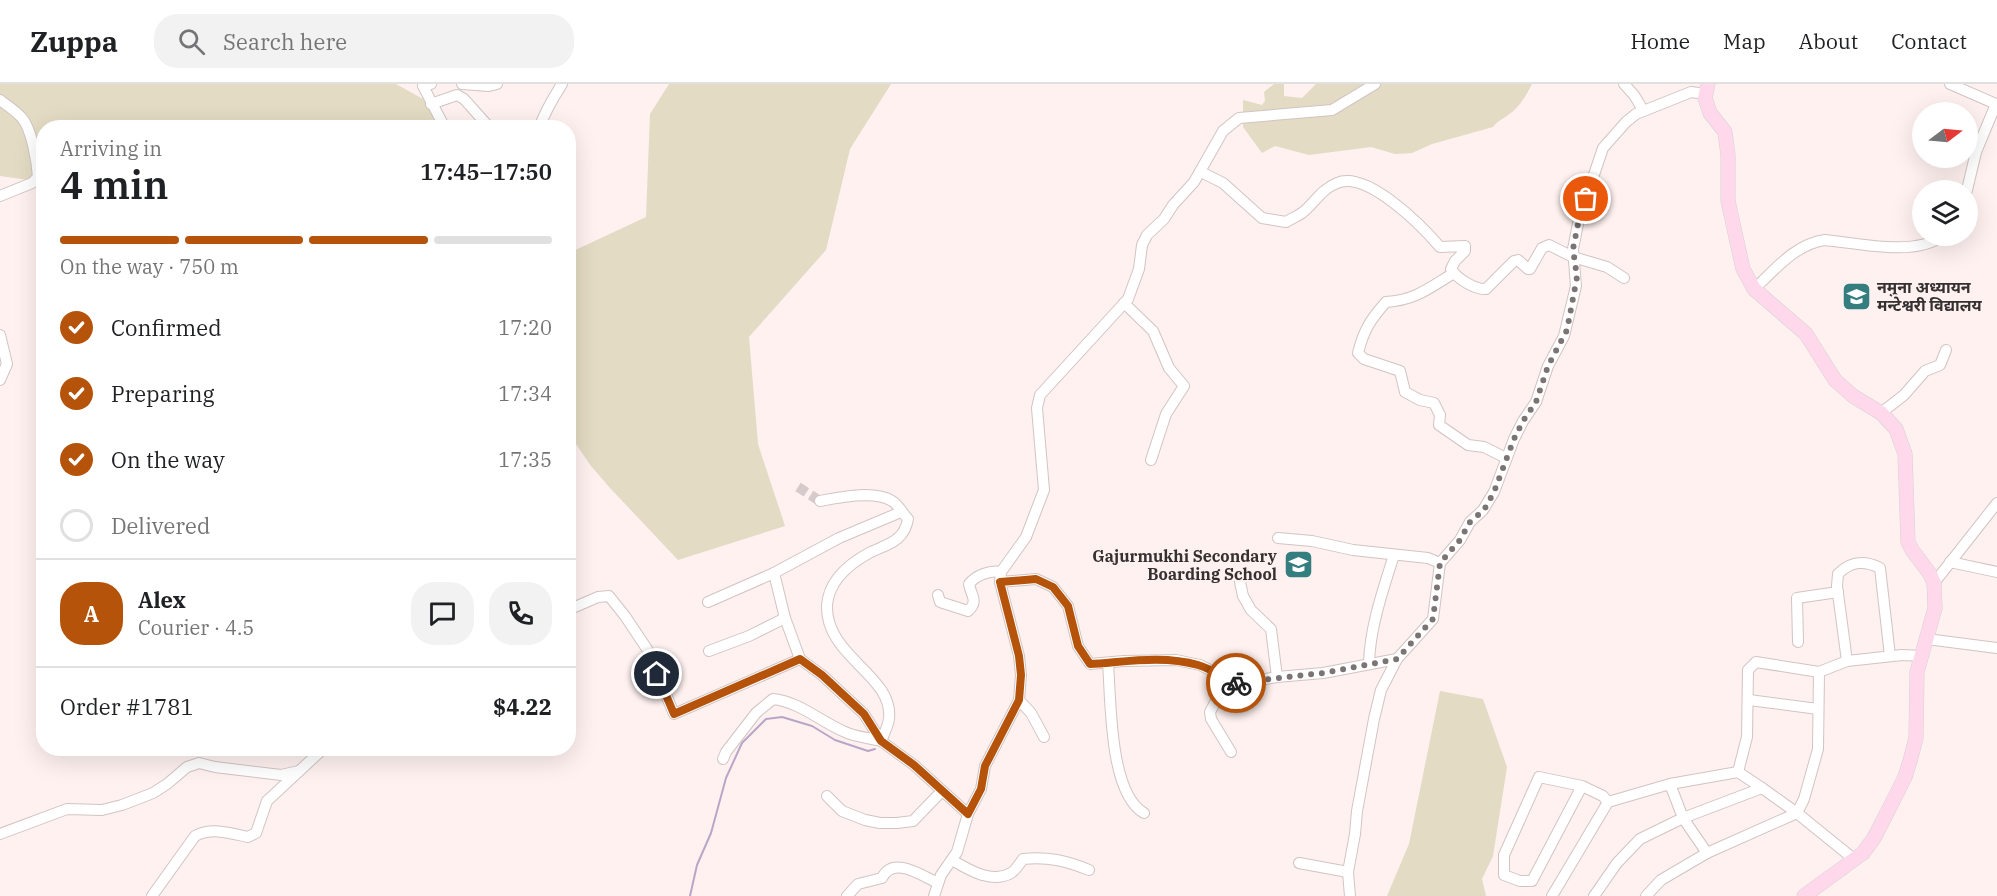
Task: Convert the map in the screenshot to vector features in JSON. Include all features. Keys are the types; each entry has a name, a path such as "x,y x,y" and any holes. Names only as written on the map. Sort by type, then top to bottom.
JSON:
{"main road":[{"path":"1707,89 1705,98 1710,112 1725,132 1728,155 1728,201 1741,262 1754,289 1806,334 1835,380 1853,396 1881,413 1896,429 1905,454 1908,542 1911,550 1930,573 1934,583 1934,615 1917,672 1916,738 1905,777 1874,838 1855,860 1804,896"}],"street":[{"path":"431,84 423,86 440,120"},
{"path":"462,84 489,86 497,84"},
{"path":"542,120 562,84"},
{"path":"1001,577 1026,537 1044,490 1037,408 1040,395 1128,299 1139,269 1142,245 1147,235 1164,219 1201,172 1223,131 1239,118 1332,110 1375,84"},
{"path":"1624,84 1643,110"},
{"path":"1950,84 1963,86 1996,104 1976,152 1969,180"},
{"path":"1350,896 1348,872 1357,811 1374,719 1382,690 1397,659 1433,619 1440,563 1460,540 1470,522 1484,510 1494,492 1506,458 1523,421 1536,402 1548,366 1567,330 1577,277 1573,257 1579,219 1603,148 1626,122 1643,110 1692,92 1707,89"},
{"path":"431,104 457,95 464,99 483,120"},
{"path":"0,100 10,106 28,126 36,159"},
{"path":"1201,172 1223,183 1262,218 1286,222 1303,212 1317,195 1339,182 1349,180 1363,183 1413,217 1440,247 1465,246 1465,251 1451,269 1454,273 1485,290 1514,261 1518,260 1528,269 1530,268 1542,248 1549,244 1573,257 1607,267 1624,278"},
{"path":"0,196 32,183 36,179"},
{"path":"1754,289 1797,249 1817,241 1889,248 1912,245"},
{"path":"1454,273 1404,301 1386,302 1370,320 1362,338 1359,353 1364,359 1400,371 1405,392 1420,400 1434,403 1440,415 1439,425 1468,445 1484,447 1506,458"},
{"path":"1124,303 1153,331 1169,368 1184,386 1166,414 1152,460"},
{"path":"0,335 7,364 0,380"},
{"path":"1881,413 1904,395 1925,371 1940,366 1946,350"},
{"path":"820,501 855,495 883,497 899,506 908,519 906,530 887,546 868,554 839,574 833,583 827,605 831,629 839,645 882,691 888,704 889,720 881,741"},
{"path":"1934,583 1997,503"},
{"path":"708,602 774,573 839,538 901,512"},
{"path":"1278,538 1312,541 1353,550 1428,558 1440,563"},
{"path":"1369,663 1369,648 1382,592 1394,555"},
{"path":"1847,661 1838,592 1838,574 1849,566 1862,562 1880,568 1890,656"},
{"path":"1950,562 1997,572"},
{"path":"934,896 941,874 957,852 968,814 981,789 985,766 1019,700 1021,675 1019,656 1001,577 994,571 974,578 969,584 975,599 968,611 940,602 938,594"},
{"path":"774,573 785,618 800,659 822,675 864,714 881,741 914,765 968,814"},
{"path":"1001,577 1036,579 1053,587 1068,606 1078,646 1090,664 1176,660 1200,665 1238,684 1277,677 1323,673 1397,659"},
{"path":"1240,582 1243,596 1251,610 1271,629 1277,677"},
{"path":"1798,642 1797,598 1838,592"},
{"path":"576,607 598,597 609,596 647,649 672,713 675,714 800,659"},
{"path":"709,651 749,636 785,618"},
{"path":"1927,639 1997,648"},
{"path":"1738,772 1747,737 1748,670 1756,662 1820,672 1847,661 1890,656 1922,656"},
{"path":"1108,663 1114,748 1121,782 1139,810 1144,813"},
{"path":"1646,896 1661,880 1707,853 1797,813 1804,799 1818,749 1820,672"},
{"path":"1228,679 1210,711 1211,719 1231,752"},
{"path":"723,759 756,712 773,699 783,700 815,714 845,732 881,741"},
{"path":"1019,700 1031,712 1044,737"},
{"path":"1749,700 1818,709"},
{"path":"152,896 195,836 203,832 215,831 248,837 256,833 267,801 315,756"},
{"path":"0,834 67,809 102,810 122,805 153,793 187,768 199,763 281,775 299,771"},
{"path":"1551,896 1608,802 1670,784 1738,772 1797,813 1855,860"},
{"path":"1582,786 1532,881 1521,881 1504,874 1504,855 1539,777 1582,786 1603,796 1608,802"},
{"path":"1670,784 1683,818 1707,853"},
{"path":"1598,894 1617,863 1640,839 1683,818 1762,788"},
{"path":"826,796 842,811 880,824 912,821 942,791"},
{"path":"952,860 991,877 1011,873 1023,859 1037,857 1070,862 1089,870"},
{"path":"1299,863 1348,872"},
{"path":"847,896 858,884 882,878 885,872 893,868 916,872 938,882"}],"shaded area":[{"path":"0,84 396,84 423,99 437,120 36,120 36,178 28,180 0,176"},
{"path":"669,84 891,84 850,149 826,250 749,337 758,444 785,526 678,560 610,488 576,444 576,250 646,217 650,114"},
{"path":"1274,84 1284,84 1284,96 1302,98 1316,84 1532,84 1519,105 1493,127 1432,144 1412,153 1395,154 1371,147 1309,155 1275,146 1262,153 1243,127 1243,100 1262,105 1265,101 1264,92"},
{"path":"1440,691 1483,699 1507,767 1493,856 1482,879 1486,896 1387,896 1409,844"}],"waterway":[{"path":"690,896 697,865 711,833 726,778 742,743 766,719 782,717 812,726 835,740 868,751 875,749"}],"tunnel":[{"path":"798,487 820,501"}],"way so far":[{"path":"1236,683 1323,673 1397,659 1433,619 1440,563 1460,540 1470,522 1484,510 1494,492 1514,439 1542,390 1548,366 1567,330 1577,277 1573,249 1586,199"}],"place":[{"name":"नमुना अध्यायन मन्टेश्वरी विद्यालय","path":"1856,296"},
{"name":"Gajurmukhi Secondary Boarding School","path":"1298,565"}],"route":[{"path":"657,674 674,714 800,659 842,692 864,714 881,741 914,765 968,814 981,789 985,766 1019,700 1021,675 1019,656 1000,582 1036,579 1053,587 1068,606 1078,646 1090,664 1176,660 1200,665 1236,683"}]}
